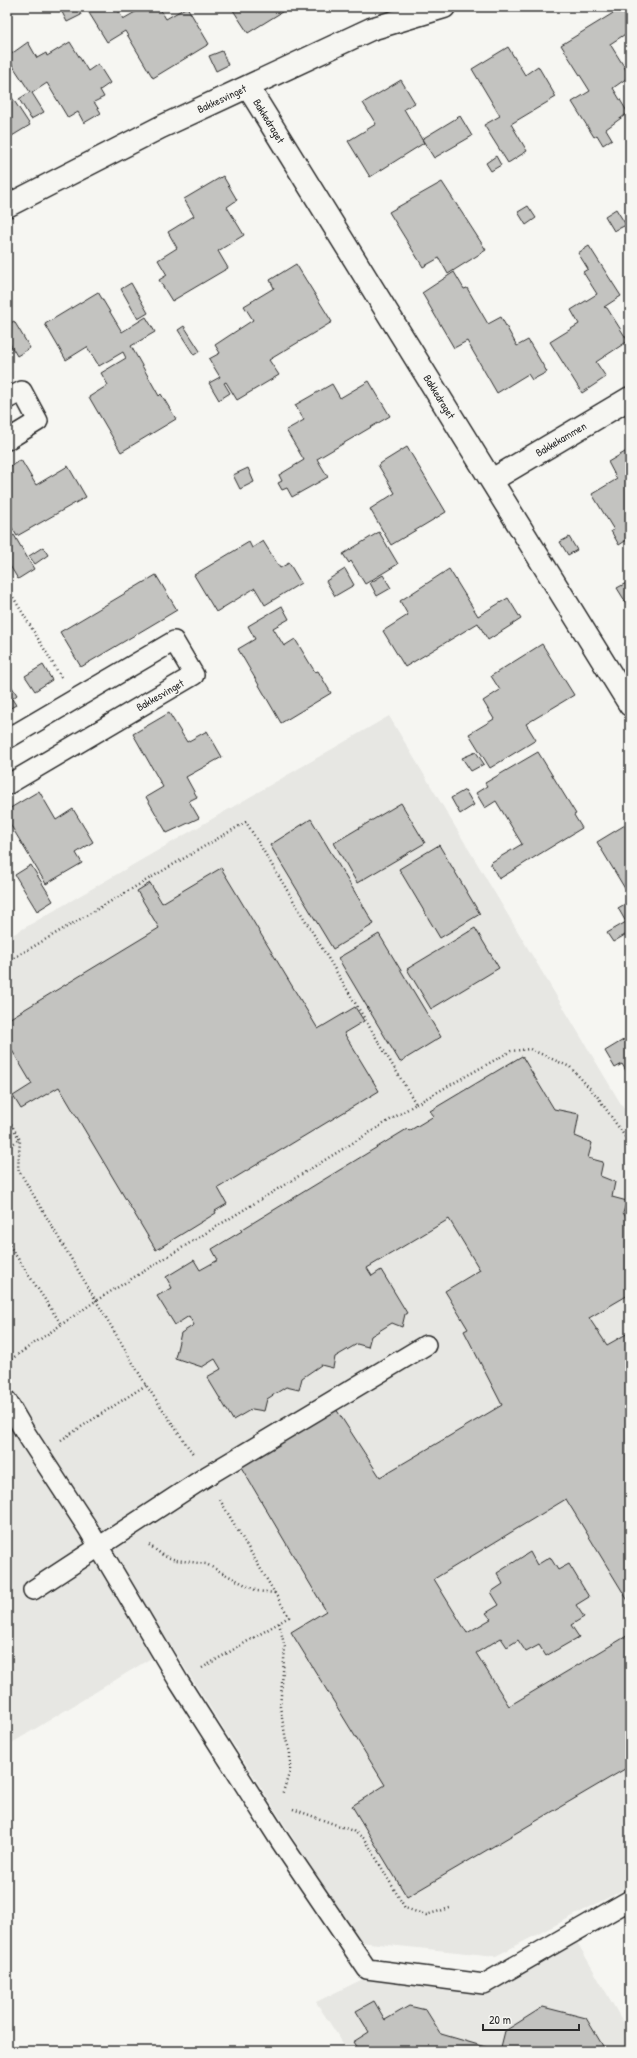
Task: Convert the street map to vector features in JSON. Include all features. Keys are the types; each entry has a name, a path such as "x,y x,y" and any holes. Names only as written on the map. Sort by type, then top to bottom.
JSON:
{"street":[{"name":"Bakkesvinget","path":"7,206 161,127 371,29 444,7"},
{"name":"Bakkedraget","path":"248,87 630,705"},
{"name":"Bakkekammen","path":"492,480 630,398"}],"lane":[{"path":"7,399 22,391 38,421 7,440"},
{"name":"Bakkesvinget","path":"7,739 174,641 194,675 7,784"},
{"path":"33,1590 207,1476 426,1344"},
{"path":"7,1401 99,1547 179,1682 281,1842 367,1969 484,1984 630,1900"}],"path":[{"path":"7,586 74,699"},
{"path":"7,962 246,822 416,1104"},
{"path":"7,1362 97,1300 416,1104 511,1051 530,1048 570,1067 597,1096 630,1144"},
{"path":"7,1118 20,1140 18,1169 146,1385 207,1476 289,1617 179,1682"},
{"path":"7,1147 20,1140"},
{"path":"7,1242 61,1324"},
{"path":"40,1455 146,1385"},
{"path":"133,1524 145,1541 164,1556 176,1560 206,1564 257,1591 275,1593"},
{"path":"277,1793 281,1799 290,1771 290,1752 286,1740 280,1708 285,1648 279,1623"},
{"path":"201,1669 205,1676"},
{"path":"290,1808 353,1831 365,1839 405,1908 426,1915 450,1908"}],"shaded area":[{"path":"389,716 630,1119 630,1896 625,1889 496,1956 359,1942 171,1646 7,1746 7,938"},
{"path":"577,1942 630,2034 630,2051 348,2051 316,2002 369,1976 489,1993"}],"building":[{"path":"77,7 81,15 67,22 60,8"},
{"path":"116,7 123,19 144,7 159,7 166,19 187,7 209,44 153,78 125,31 107,42 86,8"},
{"path":"231,7 290,7 248,33"},
{"path":"623,7 630,18 630,31 610,44 630,76 613,88 628,113 606,129 612,139 603,145 597,135 594,137 572,102 590,91 561,45"},
{"path":"28,42 37,58 46,53 47,56 70,42 88,71 98,64 110,83 100,90 104,97 94,102 101,113 84,123 78,112 68,118 47,83 32,93 44,112 31,119 19,99 30,92 7,57"},
{"path":"508,47 525,75 538,66 556,97 511,124 527,151 508,163 484,125 500,116 472,69"},
{"path":"222,51 228,65 216,71 209,56"},
{"path":"401,80 415,103 404,109 424,143 370,177 348,141 376,124 363,103"},
{"path":"7,90 30,125 7,139"},
{"path":"460,116 472,136 434,158 422,139"},
{"path":"496,156 501,165 491,171 486,163"},
{"path":"223,176 237,200 227,207 244,235 218,251 228,268 172,301 159,280 167,275 158,260 177,248 168,232 194,216 184,199"},
{"path":"442,182 486,250 448,274 439,258 423,267 389,212"},
{"path":"528,206 536,218 526,225 518,212"},
{"path":"616,209 626,225 614,231 605,216"},
{"path":"589,246 621,296 604,307 607,308 628,341 596,362 606,377 582,393 550,342 579,324 571,310 597,294 583,272 588,269 578,253"},
{"path":"296,264 332,322 269,360 279,375 237,400 226,382 224,383 230,393 219,400 209,383 220,377 209,359 220,353 215,345 253,320 244,306 274,288 270,280"},
{"path":"454,272 464,289 467,288 488,324 501,317 517,346 528,340 547,372 532,380 528,374 497,393 467,341 454,348 422,293"},
{"path":"131,283 148,313 138,319 121,289"},
{"path":"98,292 122,332 146,317 155,332 131,346 159,396 161,394 176,419 121,452 89,397 108,385 101,373 126,358 123,352 99,366 87,347 66,360 45,324"},
{"path":"14,321 30,348 17,356 7,339 7,325"},
{"path":"184,326 200,351 194,355 178,330"},
{"path":"369,381 390,416 317,459 328,477 292,497 287,488 282,490 278,483 282,481 279,475 304,460 286,430 304,420 295,405 332,384 340,398"},
{"path":"407,447 446,512 391,545 370,509 395,493 378,465"},
{"path":"630,449 630,538 619,545 611,531 614,530 592,494 617,479 608,462"},
{"path":"21,460 36,485 68,466 86,497 17,536 7,520 7,468"},
{"path":"248,468 254,482 240,489 233,475"},
{"path":"379,532 398,564 365,584 351,561 349,563 343,554"},
{"path":"14,535 34,569 18,579 7,561 7,539"},
{"path":"569,537 577,550 568,555 560,542"},
{"path":"263,541 280,568 289,563 301,583 265,605 255,588 216,612 194,575 249,542 252,548"},
{"path":"43,547 48,555 35,564 29,556"},
{"path":"345,569 354,585 335,596 326,581"},
{"path":"449,569 478,616 508,598 521,619 488,640 478,623 405,667 383,631 408,615 400,601"},
{"path":"156,575 177,610 81,667 60,632"},
{"path":"383,575 391,588 377,596 370,583"},
{"path":"630,581 630,609 617,588"},
{"path":"282,606 289,619 273,628 284,646 295,639 315,672 318,671 331,693 281,723 238,649 255,639 248,626"},
{"path":"542,644 574,695 526,724 536,740 490,768 469,734 494,719 483,701 500,690 491,676"},
{"path":"43,665 52,680 35,691 25,676"},
{"path":"7,679 17,695 12,699 16,705 7,710"},
{"path":"169,713 187,742 207,731 222,757 186,777 197,797 189,801 199,818 167,833 146,797 163,787 133,734"},
{"path":"476,752 484,764 471,771 462,758"},
{"path":"538,752 576,814 574,815 582,828 499,879 490,863 522,844 496,801 485,808 476,793 487,786 485,783"},
{"path":"465,790 474,805 460,814 451,798"},
{"path":"39,791 56,820 73,809 93,842 76,853 82,863 46,884 7,819 7,810"},
{"path":"401,803 425,843 357,883 334,843"},
{"path":"311,819 374,924 333,949 270,845"},
{"path":"630,822 630,897 597,842"},
{"path":"439,845 480,914 440,938 399,869"},
{"path":"31,865 53,901 37,911 15,875"},
{"path":"221,868 318,1029 355,1007 364,1021 344,1033 379,1091 218,1188 227,1204 215,1211 216,1213 156,1250 59,1087 21,1109 13,1096 32,1084 7,1042 7,1020 159,928 137,891 150,883 162,903"},
{"path":"630,901 630,932 613,942 607,933 626,922 618,908"},
{"path":"475,928 499,968 431,1009 407,969"},
{"path":"379,934 441,1037 400,1062 338,958"},
{"path":"630,1036 630,1077 622,1064 615,1068 605,1051"},
{"path":"522,1056 554,1109 579,1114 575,1136 592,1143 588,1158 603,1162 600,1176 615,1182 612,1197 627,1201 623,1213 626,1217 630,1218 630,1294 589,1318 607,1345 630,1332 630,1604 566,1499 434,1579 467,1633 491,1619 486,1613 499,1605 491,1592 503,1584 497,1573 530,1552 537,1565 550,1557 558,1570 569,1564 589,1597 576,1605 584,1617 571,1625 579,1637 546,1656 539,1645 526,1652 518,1640 507,1647 501,1638 476,1653 509,1706 630,1634 630,1766 407,1897 352,1806 385,1785 291,1632 326,1611 241,1467 336,1409 380,1477 502,1405 464,1331 468,1329 445,1291 480,1270 449,1219 367,1268 372,1276 381,1270 407,1313 405,1314 402,1327 392,1323 371,1336 368,1347 357,1344 335,1357 333,1368 321,1365 302,1378 299,1390 286,1387 267,1399 264,1411 252,1409 233,1420 207,1377 221,1369 215,1359 202,1367 175,1358 181,1333 194,1325 189,1316 175,1325 157,1296 172,1288 166,1277 194,1260 200,1270 218,1260 212,1249 407,1129 409,1131 434,1116 430,1111"},
{"path":"374,2001 385,2020 409,2006 426,2010 441,2034 499,2051 359,2051 353,2042 369,2032 356,2011"},
{"path":"543,2007 586,2018 606,2051 500,2051 505,2031"}]}
